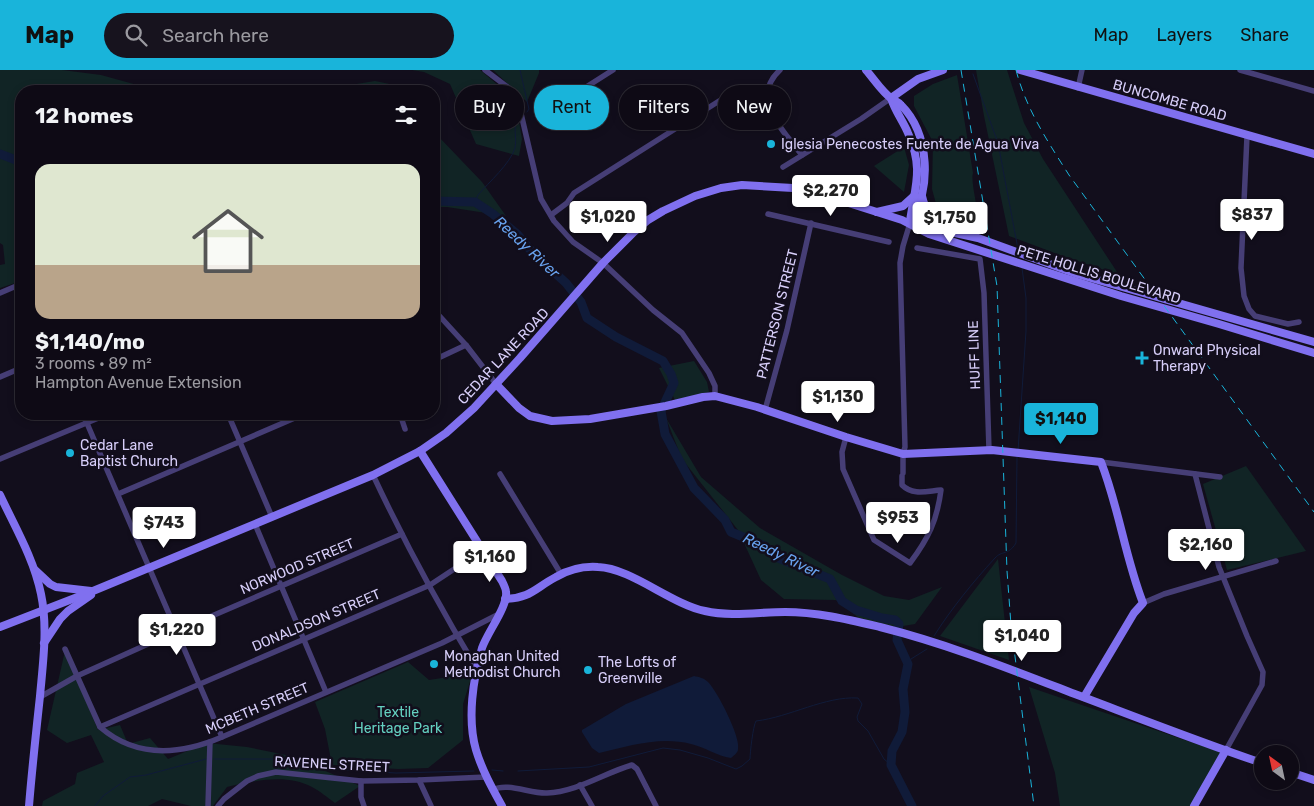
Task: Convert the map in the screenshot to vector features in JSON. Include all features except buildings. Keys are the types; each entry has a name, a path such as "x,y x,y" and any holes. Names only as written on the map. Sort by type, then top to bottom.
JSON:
{"street":[{"path":"485,70 510,89 519,105 541,199 561,230 603,263 653,310 682,333 715,386 715,396"},
{"path":"589,85 613,70"},
{"path":"768,70 773,76"},
{"path":"771,85 773,76 780,70"},
{"path":"846,437 842,452 843,469 874,540 910,563 929,535 938,511 941,490 907,491 902,485 903,454 906,447 900,263 902,246 910,223 917,212 918,195 925,164 919,135 901,104 891,98 866,70"},
{"path":"783,167 861,119 918,79 943,70"},
{"name":"BUNCOMBE ROAD","path":"1020,70 1314,154"},
{"path":"1078,88 1082,70"},
{"path":"1240,70 1314,91"},
{"path":"551,215 567,203 574,192 718,102"},
{"path":"783,130 802,155"},
{"path":"1247,136 1241,268 1244,296 1249,309 1255,316 1288,324 1299,322"},
{"name":"CEDAR LANE ROAD","path":"0,626 103,587 255,524 373,474 420,451 457,424 474,408 603,263 648,220 694,196 721,188 742,185 793,188 910,223"},
{"path":"876,212 903,206 918,195"},
{"path":"918,195 932,218 946,225 956,234"},
{"path":"768,214 889,242"},
{"name":"PATTERSON STREET","path":"765,410 787,330 811,223"},
{"name":"PETE HOLLIS BOULEVARD","path":"910,223 978,238 1077,274 1312,341"},
{"name":"PETE HOLLIS BOULEVARD","path":"910,223 929,234 1121,296 1314,353"},
{"name":"HUFF LINE","path":"917,248 980,259 984,293 989,450"},
{"path":"0,293 15,287"},
{"path":"440,317 466,345 496,384 519,408 530,416 552,421 590,419 715,396 903,454 989,450 1017,452 1220,477"},
{"path":"440,357 466,345"},
{"path":"0,377 15,371"},
{"path":"85,420 150,567 222,737"},
{"path":"0,459 93,420"},
{"path":"231,420 272,516"},
{"path":"118,494 290,420"},
{"path":"402,420 405,429"},
{"path":"420,451 502,581 506,592 506,600 485,641 472,703 472,728 476,752 486,777 502,806"},
{"path":"1101,462 1108,479 1143,603"},
{"path":"373,474 402,534 457,636 478,670"},
{"path":"500,474 561,574"},
{"path":"1194,806 1262,685 1264,675 1222,576 1195,474"},
{"path":"0,496 2,507 35,570 41,595 44,643 29,806"},
{"path":"255,524 326,692"},
{"name":"NORWOOD STREET","path":"40,697 77,676 402,534"},
{"name":"DONALDSON STREET","path":"100,727 430,585 483,550"},
{"path":"1084,697 1134,613 1143,603 1222,576 1276,561"},
{"path":"506,600 527,596 561,574 584,568 605,567 619,571 703,611 730,614 786,612 810,614 909,635 996,664 1254,760"},
{"name":"CEDAR LANE ROAD","path":"35,570 50,584 93,591"},
{"name":"CEDAR LANE ROAD","path":"44,643 68,610 103,587"},
{"name":"MCBETH STREET","path":"100,727 129,745 152,750 182,750 222,737 457,636 499,614"},
{"path":"65,649 100,727"},
{"path":"208,806 210,742"},
{"path":"494,790 503,786 546,793 562,791 632,765 637,769 656,806"},
{"name":"RAVENEL STREET","path":"218,806 247,781 271,772 290,772 361,780 486,777"},
{"path":"1299,775 1314,780"},
{"path":"361,780 361,797 364,806"},
{"path":"419,780 430,806"},
{"path":"580,785 592,806"}],"green space":[{"path":"0,70 62,70 101,75 137,85 15,85 15,283 0,288 0,265 5,264 3,245 0,243"},
{"path":"412,70 480,70 498,85 455,85 455,96 450,84 424,72"},
{"path":"493,70 539,70 527,102 524,99 524,85 509,85"},
{"path":"976,70 1007,70 1024,123 1043,159 1119,275 1009,236"},
{"path":"957,75 973,173 974,192 982,231 938,211 932,189 933,142 914,106 914,96 933,84"},
{"path":"375,81 394,85 350,85"},
{"path":"470,130 520,130 522,139 519,156 476,144"},
{"path":"440,138 482,182 506,216 440,207"},
{"path":"904,147 909,165 904,192 874,166"},
{"path":"694,361 707,382 709,392 675,400 659,368"},
{"path":"666,418 701,477 760,528 842,575 884,596 909,600 942,587 915,624 897,627 859,618 836,600 784,599 761,580 738,530 682,459"},
{"path":"1246,466 1306,551 1227,570 1203,484"},
{"path":"998,559 1009,660 940,636"},
{"path":"65,651 98,730 120,725 128,744 150,738 168,759 207,743 247,747 291,756 360,786 335,803 312,787 292,780 281,779 227,787 213,806 191,806 162,799 148,806 42,806 43,801 75,784 77,773 104,762 91,735 67,743 47,730"},
{"name":"Textile Heritage Park","path":"408,662 429,680 455,676 471,678 463,704 463,740 428,768 398,769 332,765 325,729 315,702"},
{"path":"1029,687 1217,751 1225,756 1198,806 1060,806 1055,773"}],"water":[{"path":"694,676 708,682 728,714 738,743 737,752 731,758 696,745 668,741 633,745 599,753 592,748 582,732 582,730 626,704"}],"waterway":[{"path":"520,70 529,109 527,112"},
{"path":"973,74 998,143 1018,249"},
{"path":"475,202 478,195 504,166 512,154 516,141 515,130"},
{"name":"Reedy River","path":"0,154 15,160"},
{"name":"Reedy River","path":"440,201 475,202 493,214 517,234 533,253 566,283 581,302 587,318 616,337 663,361 674,383 661,411 665,434 694,488 725,520 731,532 765,546 776,557 830,579 842,601 856,610 895,620 899,624 897,640 908,664 903,689 905,712 902,732 892,751 891,765 912,806"},
{"path":"1018,451 1026,331 1026,298 1022,268"},
{"path":"934,636 955,606 987,567 1000,554 1010,550 1016,543 1017,457"},
{"path":"908,664 911,659 927,649"},
{"path":"518,771 589,767 663,748 680,750 708,758 736,769 750,759 756,721 769,719 820,703 846,698 858,698 862,704 857,717 858,721 868,731 884,759 891,765"},
{"path":"95,806 103,796 130,777 146,775 206,759"},
{"path":"214,759 280,759 345,770 396,773 474,771"},
{"path":"492,770 503,771"}],"railway":[{"path":"961,70 997,286 1007,571 1011,625 1034,806"},
{"path":"1016,70 1032,112 1069,175 1314,512"}],"place":[{"name":"Iglesia Penecostes Fuente de Agua Viva","path":"771,144"},
{"name":"Onward Physical Therapy","path":"1142,358"},
{"name":"Cedar Lane Baptist Church","path":"70,453"},
{"name":"Monaghan United Methodist Church","path":"434,664"},
{"name":"The Lofts of Greenville","path":"588,670"}]}
